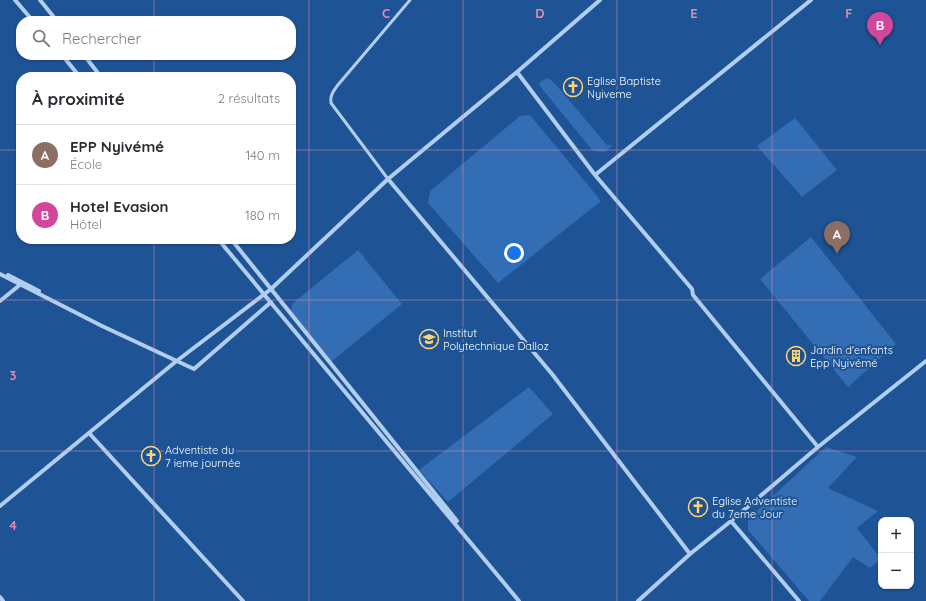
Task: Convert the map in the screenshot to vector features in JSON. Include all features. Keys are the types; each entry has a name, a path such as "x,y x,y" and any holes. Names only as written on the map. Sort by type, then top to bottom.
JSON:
{"street":[{"path":"15,0 29,16"},
{"path":"40,0 53,16"},
{"path":"0,506 174,363 271,289 388,179 517,72 600,0"},
{"path":"595,175 811,0"},
{"path":"66,60 76,72"},
{"path":"88,60 97,72"},
{"path":"517,72 595,175 692,289 693,296 818,447"},
{"path":"388,179 552,374 690,554"},
{"path":"222,244 520,601"},
{"path":"235,244 520,601"},
{"path":"0,272 23,282 174,363"},
{"path":"0,272 102,326 194,369 271,302"},
{"path":"0,301 23,282"},
{"path":"638,601 690,554 731,522 818,447 926,360"},
{"path":"88,433 243,601"},
{"path":"731,522 799,601"},
{"path":"0,598 3,601"}],"lane":[{"path":"388,179 331,103 330,98 337,86 410,0"}],"shaded area":[{"path":"547,78 557,86 607,145 613,145 605,152 593,151 539,85 540,82"},
{"path":"530,115 601,201 498,283 428,203 430,191 520,116"},
{"path":"795,118 837,170 802,197 757,146"},
{"path":"811,237 896,344 848,387 760,279"},
{"path":"358,250 402,304 331,362 291,312 292,304"},
{"path":"529,387 553,414 448,502 419,470"},
{"path":"826,447 857,457 828,488 878,511 857,528 878,555 878,561 870,568 853,557 820,601 809,601 748,530 748,519"}],"place":[{"name":"Hotel Evasion","path":"880,45"},
{"name":"Eglise Baptiste Nyiveme","path":"573,87"},
{"name":"EPP Nyivémé","path":"837,254"},
{"name":"Institut Polytechnique Dalloz","path":"429,339"},
{"name":"Jardin d'enfants Epp Nyivémé","path":"796,356"},
{"name":"Adventiste du 7 ieme journée","path":"151,456"},
{"name":"Eglise Adventiste du 7eme Jour","path":"698,507"}]}
